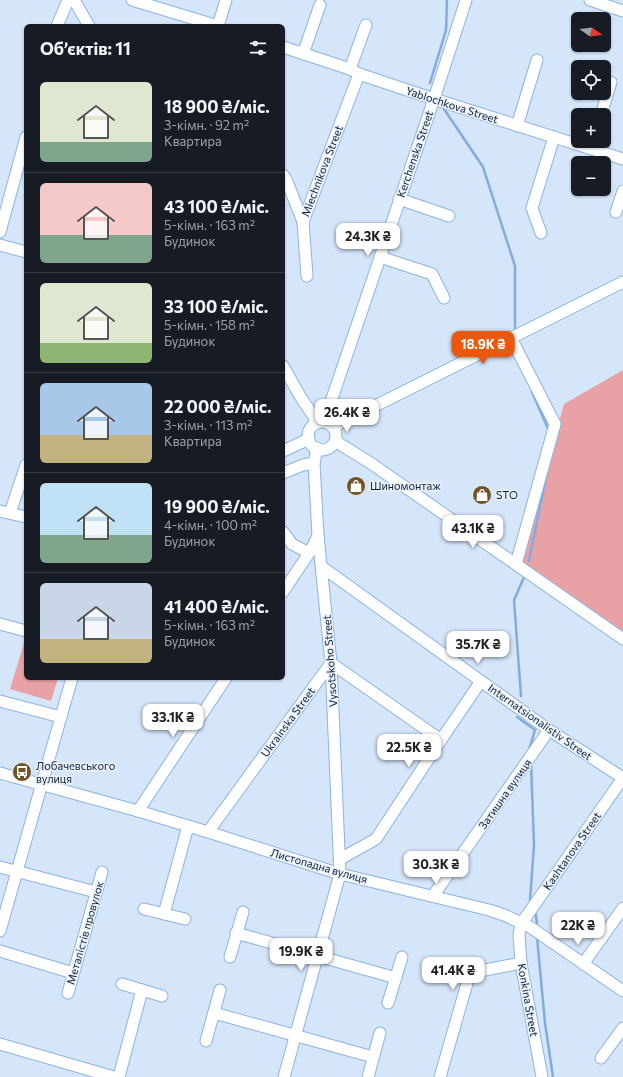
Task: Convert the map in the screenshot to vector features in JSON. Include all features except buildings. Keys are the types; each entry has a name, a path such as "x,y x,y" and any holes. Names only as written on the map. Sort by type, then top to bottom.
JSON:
{"street":[{"path":"58,24 68,0"},
{"path":"74,0 88,24"},
{"path":"132,0 211,24"},
{"path":"219,24 226,0"},
{"name":"Kerchenska Street","path":"325,424 466,0"},
{"path":"590,0 623,11"},
{"path":"303,54 320,5"},
{"name":"Miechnikova Street","path":"303,222 355,71 366,25"},
{"name":"Yablochkova Street","path":"285,48 517,126 571,141"},
{"path":"517,126 537,60"},
{"path":"541,233 532,208 554,137"},
{"path":"0,232 24,144"},
{"name":"Yablochkova Street","path":"598,148 623,159"},
{"name":"Miechnikova Street","path":"285,178 303,222"},
{"path":"616,212 623,191"},
{"path":"399,199 449,216"},
{"path":"303,222 308,276"},
{"path":"0,246 24,252"},
{"path":"380,257 432,274 444,298"},
{"path":"285,370 300,396 325,424 336,434 335,441 331,447 327,449 320,449 311,444 309,439 310,430 314,425 325,424 511,338 623,282"},
{"path":"511,338 555,424 516,564"},
{"path":"285,450 309,439"},
{"path":"335,441 372,464 623,639"},
{"name":"Vysotskoho Street","path":"284,1077 340,874 331,662 318,536 314,463 317,448"},
{"path":"285,472 303,465 314,463"},
{"path":"24,469 5,512 24,517"},
{"path":"285,535 292,544 309,553"},
{"path":"285,589 309,553 318,536"},
{"name":"Internatsionalistiv Street","path":"322,567 549,730 623,778"},
{"path":"0,624 24,630"},
{"path":"331,662 441,740"},
{"name":"Ukrainska Street","path":"208,832 331,662"},
{"path":"0,931 71,680"},
{"path":"138,811 225,680"},
{"path":"340,859 376,839 481,682"},
{"path":"0,701 61,717"},
{"name":"Затишна вулиця","path":"433,896 549,730"},
{"name":"Листопадна вулиця","path":"0,773 138,811 340,874 433,896 504,915 530,927 623,991"},
{"name":"Kashtanova Street","path":"521,924 623,778"},
{"path":"164,914 188,826"},
{"path":"0,867 96,892"},
{"name":"Металістів провулок","path":"68,993 102,872"},
{"path":"583,964 623,908"},
{"path":"144,909 185,920"},
{"path":"230,957 242,912"},
{"name":"Konkina Street","path":"521,924 519,935 521,963 542,1077"},
{"path":"236,933 396,978"},
{"path":"0,951 73,973"},
{"path":"388,1003 402,957"},
{"path":"440,1077 470,973 521,963"},
{"path":"122,984 162,996"},
{"path":"119,1077 142,990"},
{"path":"206,1041 220,990"},
{"path":"214,1013 373,1057"},
{"path":"601,1058 623,1028"},
{"path":"368,1077 380,1033"},
{"path":"0,1044 114,1077"}],"shaded area":[{"path":"623,370 623,634 519,562 564,404"},
{"path":"24,643 24,680 57,680 51,701 10,689"}],"waterway":[{"path":"430,83 446,30 447,0"},
{"path":"444,109 483,167 515,266 515,332"},
{"path":"532,392 549,431"},
{"path":"529,561 546,477"},
{"path":"521,696 514,600 525,575"},
{"path":"517,717 535,730 529,750"},
{"path":"530,900 534,845 531,763"},
{"path":"535,910 537,923"},
{"path":"537,937 545,1023 553,1077"}],"place":[{"name":"Шиномонтаж","path":"356,486"},
{"name":"STO","path":"482,495"},
{"name":"Лобачевського вулиця","path":"22,772"}]}
